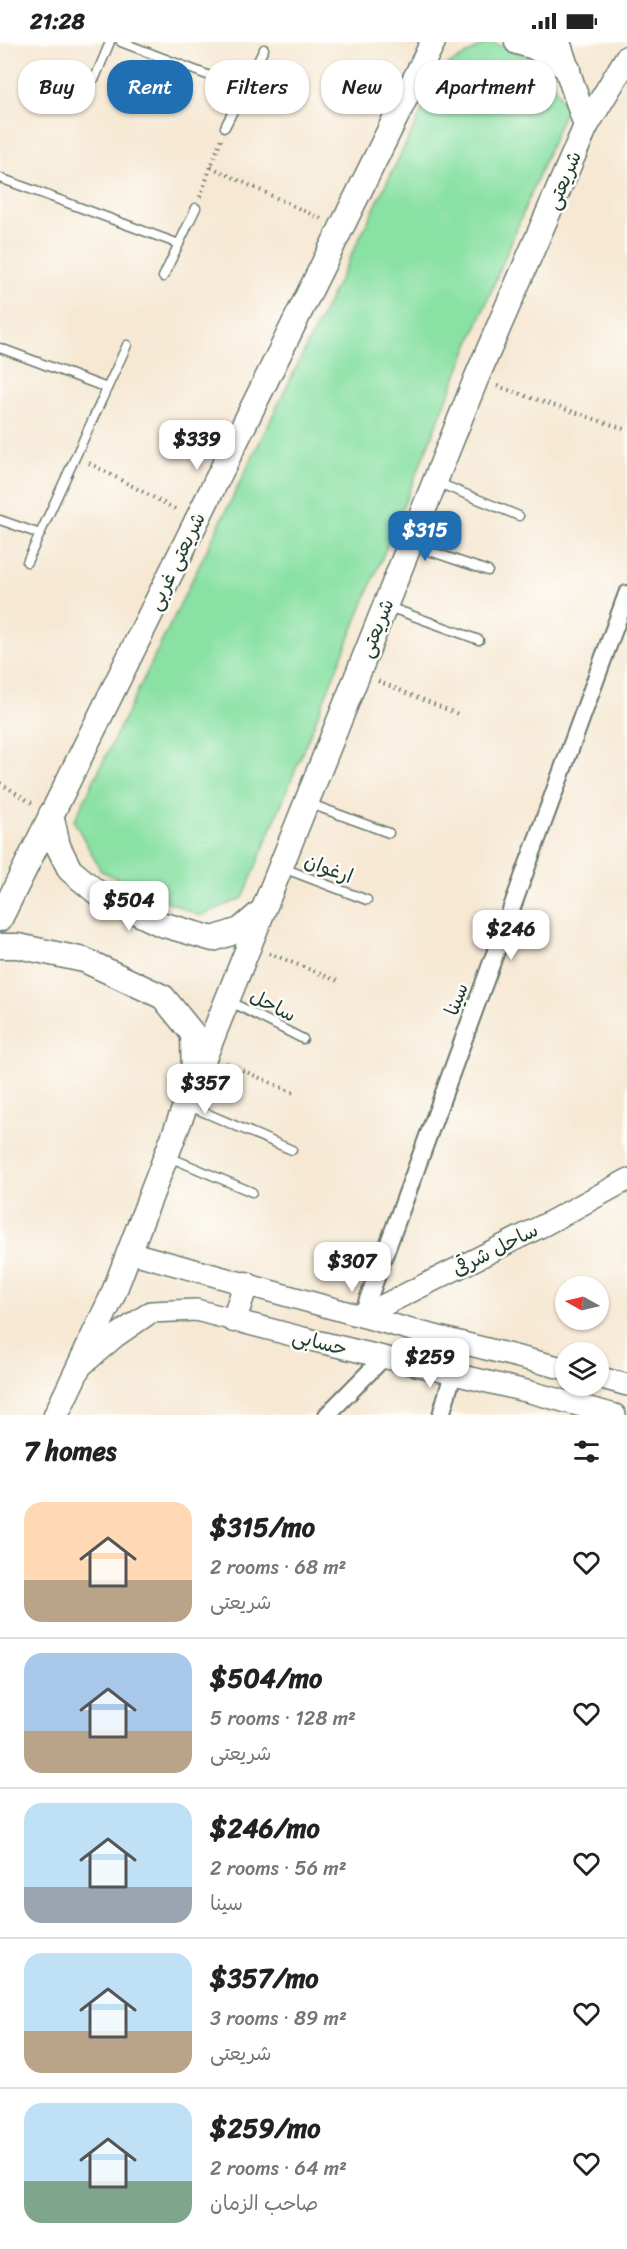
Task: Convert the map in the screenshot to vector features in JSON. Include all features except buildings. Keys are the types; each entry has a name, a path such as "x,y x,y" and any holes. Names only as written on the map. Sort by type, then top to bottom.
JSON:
{"main road":[{"path":"430,49 455,42"},
{"path":"517,42 534,46 568,69"},
{"name":"شریعتی","path":"56,1415 112,1297 261,912 476,379 586,126 558,42"},
{"name":"شریعتی غربی","path":"0,919 430,49"},
{"path":"586,126 627,58"},
{"path":"51,814 58,846 70,870 99,895 161,924 213,939 240,930 261,912"},
{"path":"0,946 18,946 84,960 163,997 194,1034 190,1094"},
{"path":"234,1320 246,1284"}],"street":[{"name":"سینا","path":"362,1316 627,594"},
{"name":"ساحل شرقی","path":"362,1316 546,1224 627,1180"},
{"name":"حسابی","path":"129,1252 555,1366"},
{"name":"حسابی","path":"77,1370 116,1336 151,1312 196,1310 453,1374 576,1410 615,1415"},
{"path":"327,1415 384,1357"},
{"path":"441,1415 453,1374"},
{"path":"609,1380 627,1385"}],"lane":[{"path":"95,78 110,42"},
{"path":"122,42 205,74"},
{"path":"258,60 264,49"},
{"path":"225,127 232,114"},
{"path":"0,177 179,244"},
{"path":"163,277 196,208"},
{"path":"27,562 127,345"},
{"path":"0,348 107,388"},
{"path":"435,482 519,516"},
{"path":"0,520 40,534"},
{"path":"410,544 488,571"},
{"path":"385,606 479,640"},
{"path":"306,802 389,832"},
{"name":"ارغوان","path":"280,867 367,900"},
{"name":"ساحل","path":"227,1000 303,1039"},
{"path":"190,1094 292,1150"},
{"path":"166,1155 252,1192"}],"path":[{"path":"196,208 225,127"},
{"path":"211,167 341,228"},
{"path":"476,379 627,430"},
{"path":"76,456 196,520"},
{"path":"358,673 460,715"},
{"path":"0,783 51,814"},
{"path":"249,944 338,981"},
{"path":"206,1054 294,1093"}],"green space":[{"path":"488,42 492,42 535,60 457,60"},
{"path":"556,89 566,108 243,898 200,916 101,871 74,821 420,114 556,114"}]}
